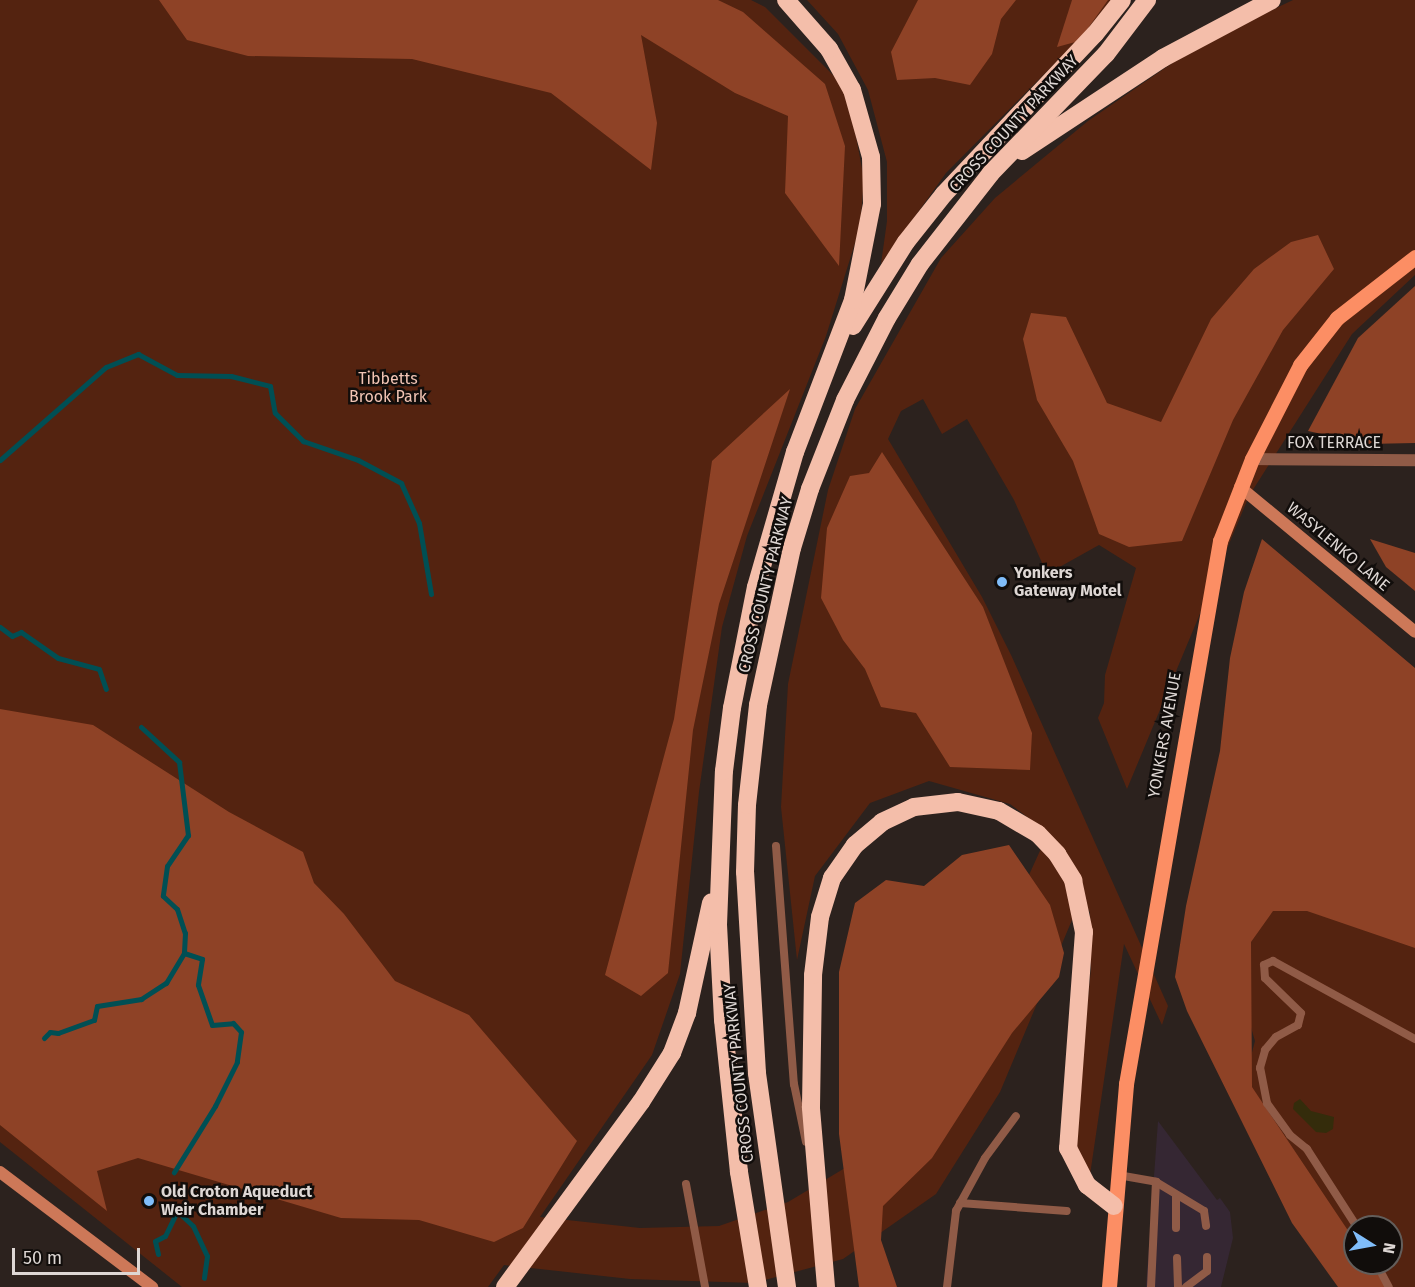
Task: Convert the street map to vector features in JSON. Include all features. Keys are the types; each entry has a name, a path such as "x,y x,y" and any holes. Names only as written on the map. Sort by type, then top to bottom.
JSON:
{"highway":[{"path":"786,0 815,30 841,69 860,112 871,157 872,204 861,274 817,395"},
{"path":"817,395 857,319 906,242 944,194 1095,34 1122,0"},
{"name":"CROSS COUNTY PARKWAY","path":"787,1287 760,1107 746,905 747,805 764,672 800,518 845,400 887,318 920,264 991,173 1106,54 1147,0"},
{"path":"991,173 1163,58 1272,0"},
{"name":"CROSS COUNTY PARKWAY","path":"758,1287 725,1050 719,863 728,740 749,617 785,484 817,395"},
{"path":"825,1287 814,1178 810,1059 813,975 820,917 832,878 855,845 882,822 914,807 958,802 992,809 1026,825 1057,854 1073,880 1084,932 1068,1148 1087,1185 1114,1206"},
{"path":"505,1287 641,1102 672,1053 693,988 719,863"}],"main road":[{"name":"YONKERS AVENUE","path":"1109,1287 1114,1206 1129,1064 1205,608 1220,541 1252,459 1286,389 1317,340 1359,298 1415,256"}],"street":[{"name":"FOX TERRACE","path":"1252,459 1415,460"},
{"name":"WASYLENKO LANE","path":"1240,487 1415,632"},
{"path":"0,1172 152,1287"}],"lane":[{"path":"777,846 794,1084 814,1178"},
{"path":"1349,1215 1308,1149 1290,1135 1267,1103 1260,1068 1265,1050 1276,1037 1298,1025 1301,1013 1265,978 1264,965 1273,961 1415,1039"},
{"path":"947,1287 956,1211 985,1158 1016,1116"},
{"path":"1117,1175 1156,1182 1204,1211 1206,1226"},
{"path":"1151,1287 1156,1182"},
{"path":"686,1184 705,1287"},
{"path":"1176,1195 1176,1228"},
{"path":"960,1203 1067,1212"},
{"path":"1186,1287 1207,1271 1207,1257"},
{"path":"1177,1258 1178,1287"}],"shaded area":[{"path":"159,0 718,0 743,12 825,84 845,146 839,266 785,193 788,116 735,93 641,35 657,123 651,170 551,93 412,59 248,56 187,40"},
{"path":"918,0 1016,0 1001,19 992,54 970,85 935,78 897,80 891,52"},
{"path":"1072,0 1108,0 1079,41 1057,47"},
{"path":"1318,235 1334,269 1283,330 1233,420 1182,541 1129,547 1099,534 1073,461 1037,400 1023,339 1031,313 1066,317 1107,403 1161,422 1211,319 1254,269 1291,242"},
{"path":"1415,286 1415,443 1367,444 1308,431 1358,338"},
{"path":"790,389 719,604 693,730 668,973 641,996 605,975 674,719 712,461"},
{"path":"882,452 983,607 1032,733 1030,770 950,767 916,713 881,707 865,669 843,640 821,598 827,528 850,476 869,473"},
{"path":"1262,539 1415,668 1415,948 1307,911 1273,911 1251,942 1252,1087 1343,1223 1343,1275 1378,1275 1386,1287 1338,1287 1292,1223 1187,1011 1175,977 1186,906 1220,751 1230,658 1244,592"},
{"path":"1370,539 1415,553 1415,591 1386,567"},
{"path":"0,709 93,725 229,812 303,852 314,883 344,914 395,981 469,1015 577,1141 523,1228 494,1242 419,1220 341,1218 138,1158 97,1171 107,1211 0,1125"},
{"path":"1009,845 1050,905 1064,953 1059,977 1012,1033 932,1158 883,1206 881,1240 897,1287 859,1287 839,1134 839,972 855,903 886,880 924,886 962,855"},
{"path":"1158,1121 1217,1200 1220,1198 1230,1212 1233,1238 1221,1287 1146,1287"}],"green space":[{"name":"Tibbetts Brook Park","path":"0,0 751,0 765,7 847,89 864,179 860,227 826,336 747,536 722,627 699,792 680,974 652,1055 540,1217 640,1228 719,1226 788,1202 850,1165 991,959 1048,833 1010,804 929,781 870,803 815,876 797,960 781,807 788,684 828,490 855,409 941,258 995,198 1088,121 1200,44 1293,0 1415,0 1415,275 1352,334 1249,496 1127,789 1098,718 1104,703 1105,675 1136,568 1099,545 1047,574 1014,500 967,419 942,434 923,399 901,411 888,439 982,597 1012,657 1168,1006 1162,1025 1124,944 1090,1175 1073,1143 1091,969 1090,913 1082,896 1000,1092 936,1194 843,1259 754,1283 630,1279 504,1265 488,1287 182,1287 0,1142"},
{"path":"807,0 1113,0 1108,10 946,173 881,264 887,221 887,162 868,90 838,34"},
{"path":"1230,900 1415,908 1415,1287 1371,1287 1363,1275 1403,1275 1403,1215 1343,1215 1343,1245 1242,1090 1255,1041 1227,945"}],"sand":[{"path":"1300,1099 1311,1111 1334,1117 1333,1129 1326,1133 1316,1132 1293,1109 1294,1103"}],"waterway":[{"path":"0,460 106,367 138,354 177,375 231,376 270,386 275,413 303,441 358,460 401,483 419,523 431,594"},
{"path":"0,627 12,636 21,632 58,658 99,669 106,689"},
{"path":"141,727 179,762 188,835 167,866 163,896 177,909 185,933 184,953 202,959 198,985 212,1025 233,1023 241,1032 237,1062 215,1106 174,1172"},
{"path":"44,1038 50,1032 58,1033 94,1020 97,1006 141,999 166,983 184,953"},
{"path":"158,1254 155,1241 165,1236 177,1211 193,1226 207,1256 204,1278"}],"place":[{"name":"Yonkers Gateway Motel","path":"1002,582"},
{"name":"Old Croton Aqueduct Weir Chamber","path":"149,1201"}]}
